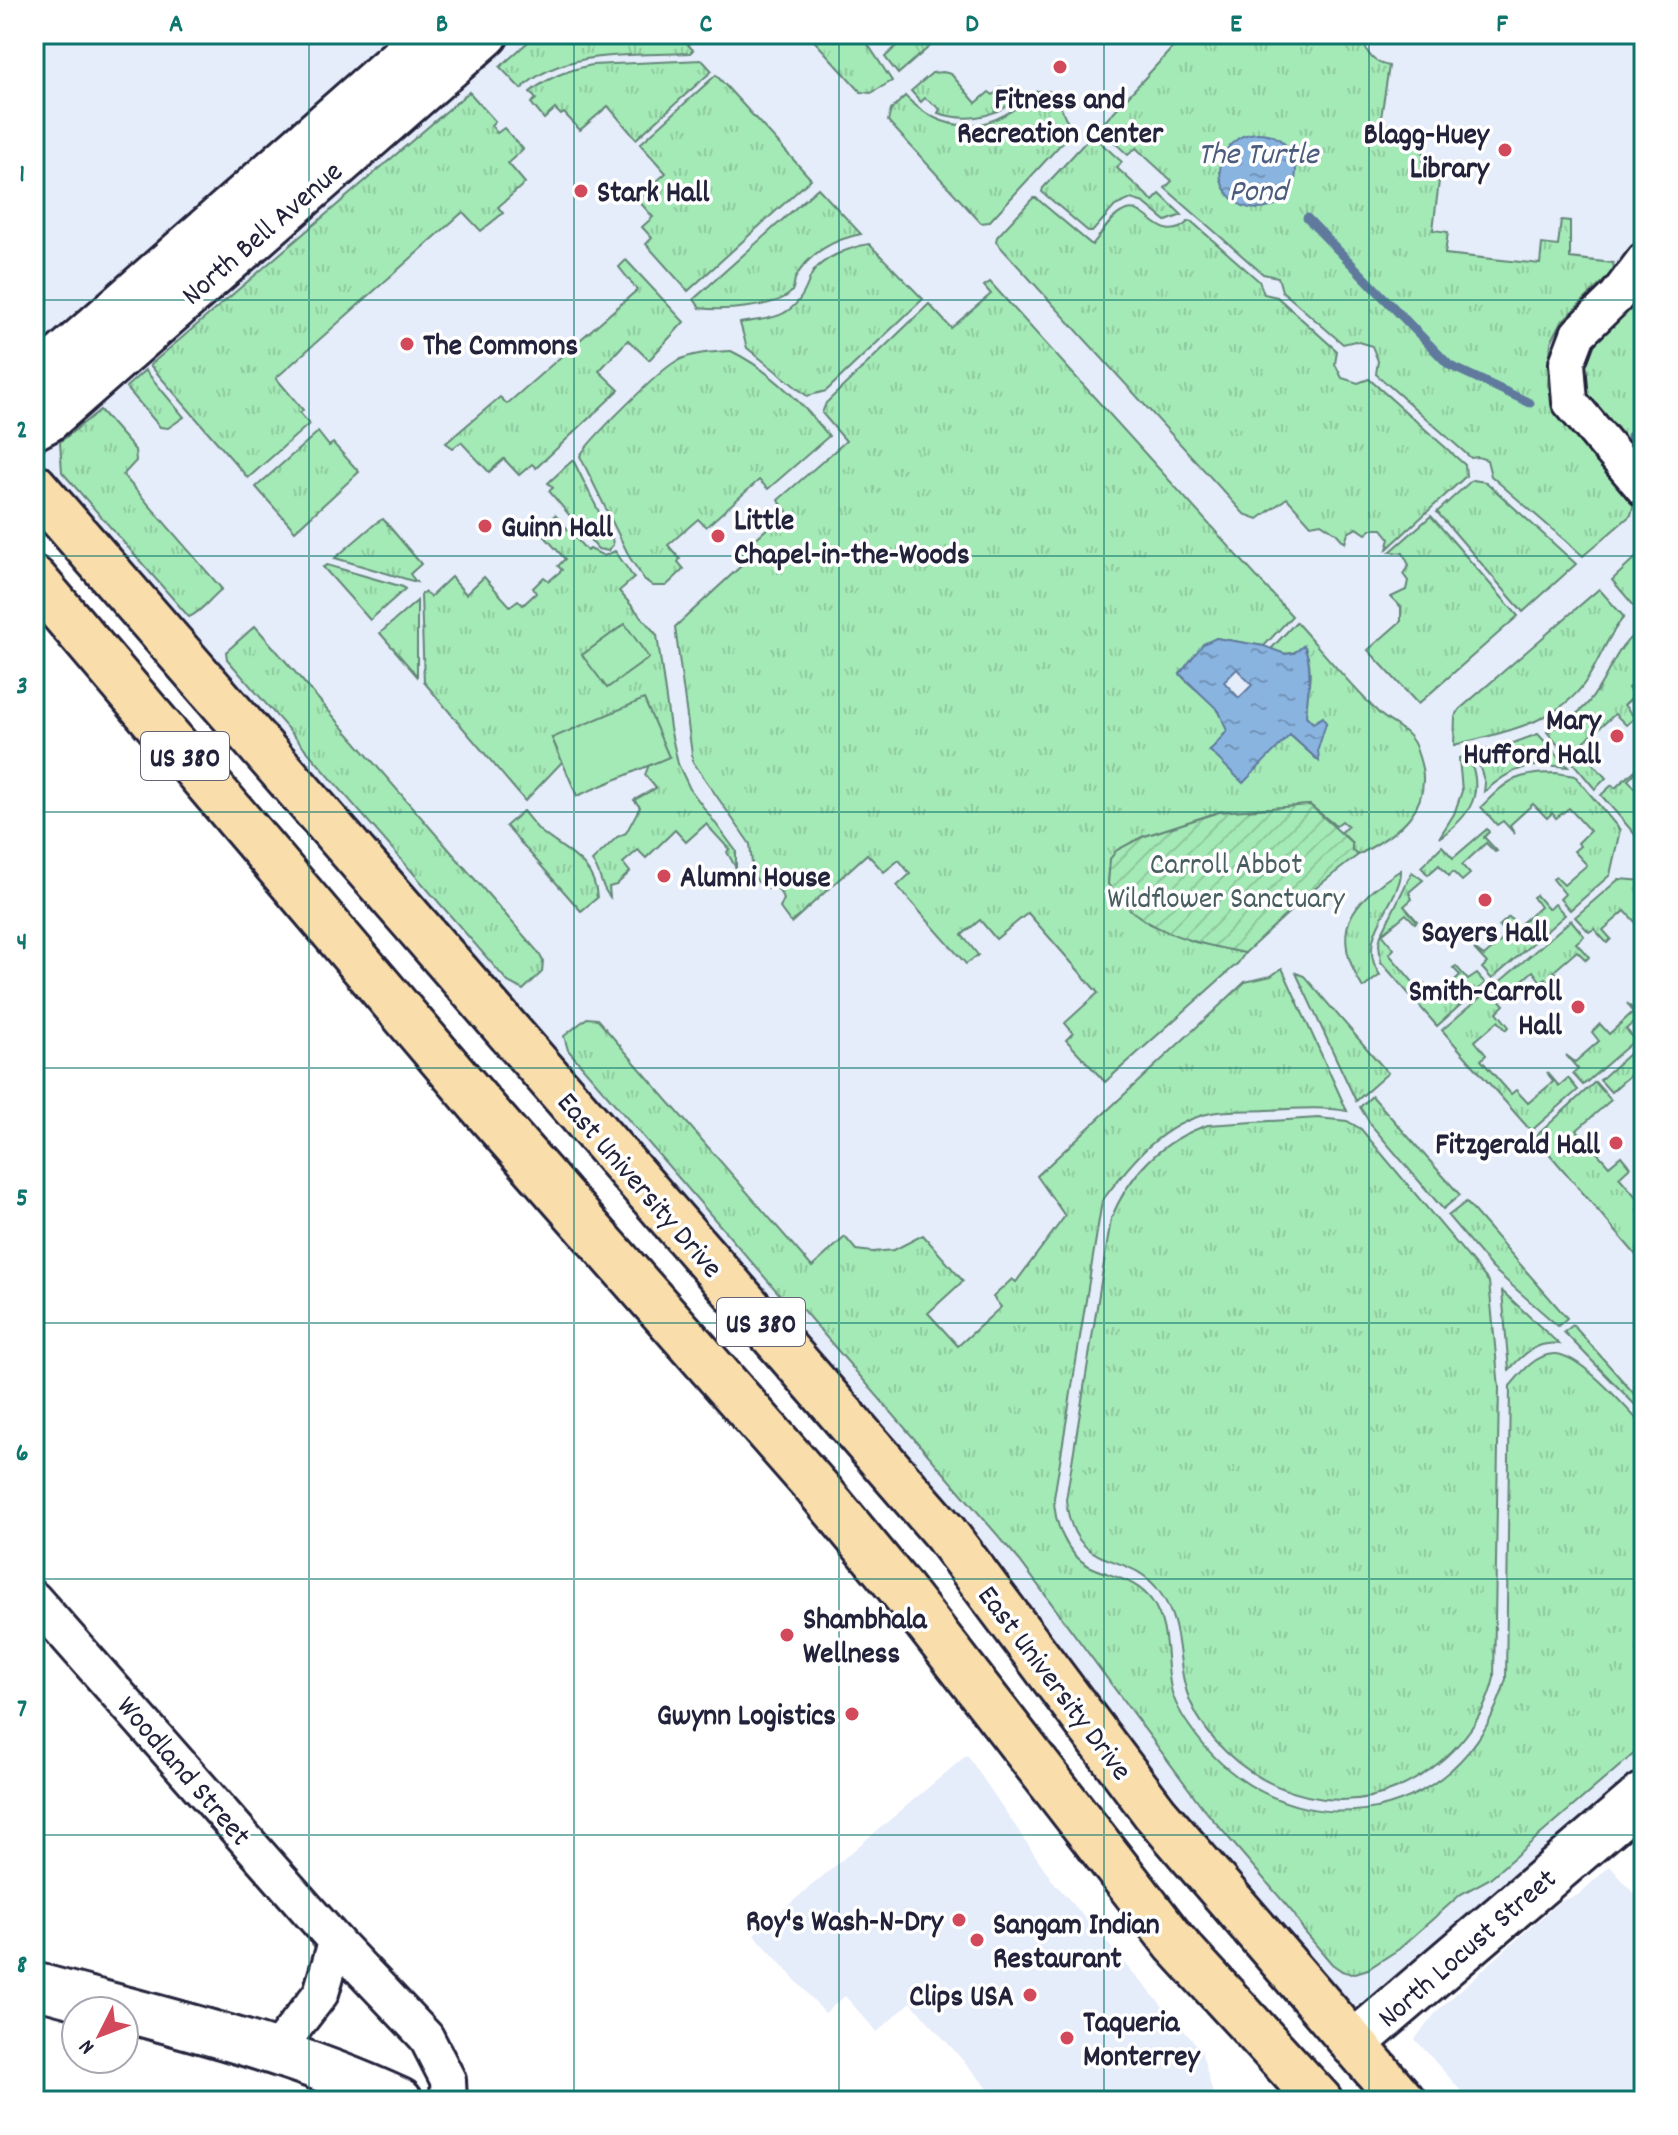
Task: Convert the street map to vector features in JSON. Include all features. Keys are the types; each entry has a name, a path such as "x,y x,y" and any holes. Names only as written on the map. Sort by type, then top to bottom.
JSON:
{"main road":[{"name":"North Bell Avenue","path":"34,382 429,34"},
{"name":"North Bell Avenue","path":"34,427 66,403 486,34"},
{"name":"East University Drive","path":"34,486 945,1533 1155,1813 1353,2044"},
{"name":"US 380","path":"34,579 484,1109 819,1490 900,1588 1175,1943 1306,2096"},
{"name":"North Locust Street","path":"1306,2096 1353,2044 1644,1795"},
{"path":"34,1985 276,2051 400,2101"},
{"name":"US 380","path":"1353,2044 1403,2101"}],"street":[{"path":"1644,260 1616,297 1578,334 1567,363 1570,402 1644,489"},
{"name":"Woodland Street","path":"34,1599 336,1942 426,2037 448,2080 449,2101"},
{"path":"276,2051 321,1993 336,1942"}],"shaded area":[{"path":"34,34 1644,34 1644,1766 1356,2008 1253,1894 1157,1774 971,1525 41,461 43,443 34,433"},
{"path":"967,1755 1052,1880 1201,2050 1215,2101 999,2101 911,2002 877,2032 845,1996 825,2013 754,1934"},
{"path":"1610,1866 1644,1905 1644,2101 1470,2101 1415,2039 1438,2010 1560,1901 1578,1895"}],"green space":[{"path":"537,34 678,34 693,50 690,53 579,60 538,76 521,89 500,67"},
{"path":"808,34 861,34 892,81 871,93 861,92"},
{"path":"909,34 944,34 898,74 885,57"},
{"path":"1185,34 1363,34 1370,55 1389,66 1380,124 1427,129 1421,178 1439,181 1433,230 1448,232 1445,254 1540,264 1542,244 1558,246 1561,220 1570,221 1570,258 1613,263 1611,274 1562,321 1551,342 1548,385 1555,406 1634,503 1631,515 1583,556 1491,476 1487,460 1471,458 1376,374 1378,361 1372,346 1355,341 1343,344 1282,291 1278,277 1263,274 1165,188 1172,181 1136,148 1128,155 1099,128"},
{"path":"702,60 712,71 636,139 608,106 580,130 564,113 561,115 555,109 544,119 531,103 536,99 530,92 537,87 583,67"},
{"path":"932,73 951,74 976,103 989,92 993,95 1001,87 1014,101 978,117 938,113 940,109 925,98 921,102 911,91"},
{"path":"716,75 811,179 688,291 646,244 652,238 642,227 653,217 637,199 666,173 640,144"},
{"path":"1037,91 1049,91 1057,99 1072,132 989,222 981,223 888,121 891,110 905,96 938,119 971,125 1004,115"},
{"path":"469,92 495,121 491,125 497,133 504,128 523,149 508,163 525,183 498,207 503,213 481,231 463,212 276,378 303,410 300,413 309,424 248,478 150,365"},
{"path":"1092,135 1122,162 1117,168 1153,201 1160,194 1182,215 1166,221 1144,203 1131,199 1115,206 1089,232 1042,192"},
{"path":"818,188 861,234 842,239 815,255 801,270 792,291 785,297 749,307 700,308 694,299"},
{"path":"1033,198 1092,245 1114,218 1131,209 1169,230 1192,222 1259,281 1264,294 1277,297 1337,351 1335,364 1342,378 1358,383 1369,379 1465,465 1466,476 1387,549 1390,539 1382,529 1372,529 1366,534 1357,528 1348,533 1345,543 1321,523 1311,525 1287,498 1258,519 1244,514 996,242 997,237"},
{"path":"869,244 923,299 826,391 807,396 747,348 740,323 784,313 801,298 820,265 844,251"},
{"path":"626,260 684,322 649,360 628,340 599,371 619,390 536,468 532,464 519,475 504,459 489,472 461,442 453,448 446,443 500,397 507,404 637,290 619,267"},
{"path":"990,282 1292,616 1264,646 1216,638 1180,674 1206,697 1224,722 1227,731 1210,751 1290,735 1318,760 1317,749 1326,723 1313,723 1306,716 1310,672 1304,646 1288,654 1271,649 1296,622 1368,702 1409,736 1416,748 1423,775 1422,791 1410,817 1386,838 1358,855 1341,832 1348,826 1342,821 1336,826 1310,805 1219,812 1142,837 1110,859 1108,884 1150,924 1195,942 1245,953 1238,963 1105,1082 1066,1040 1073,1033 1065,1023 1098,993 1028,913 996,939 980,920 962,935 978,955 966,964 897,886 910,874 899,860 884,872 867,854 791,923 780,908 784,899 777,888 767,888 753,874 750,844 693,762 675,627 741,566 735,557 787,511 778,500 846,441 822,413 826,403 929,304 951,328 991,294 984,286"},
{"path":"1644,294 1644,459 1586,393 1584,363 1587,349 1596,337"},
{"path":"731,351 759,367 784,388 829,436 768,489 759,480 706,527 698,519 668,545 684,569 666,586 653,586 644,579 630,558 580,456 625,406 675,362 695,355"},
{"path":"145,370 184,417 168,428 160,427 126,387"},
{"path":"100,410 135,450 136,461 123,475 222,589 189,617 62,472 60,442"},
{"path":"318,432 329,446 333,443 359,472 295,531 256,487"},
{"path":"573,460 612,538 613,545 608,551 598,549 549,491 553,488 548,483"},
{"path":"1472,480 1486,482 1576,564 1523,612 1437,512"},
{"path":"555,515 587,551 590,549 604,556 615,551 634,578 619,591 657,635 678,764 690,789 736,851 736,868 727,852 729,849 706,824 686,842 675,830 646,858 638,850 623,863 630,872 616,885 609,887 610,897 592,861 617,837 626,833 640,807 634,800 656,788 645,775 649,765 668,757 552,738 562,762 525,801 424,682 421,595 424,592 430,597 451,577 466,594 484,577 510,606 518,600 523,605 536,593 533,588 544,577 549,581 562,570 558,566 565,559 539,530"},
{"path":"1431,516 1518,616 1418,704 1368,650 1401,621 1401,607 1391,597 1406,590 1408,581 1403,574 1409,565 1403,553 1390,552"},
{"path":"383,519 421,564 410,574 416,582 335,558"},
{"path":"1644,550 1644,612 1640,613 1612,580"},
{"path":"327,565 405,589 370,620 323,567"},
{"path":"1599,589 1624,617 1574,696 1544,717 1526,725 1454,745 1455,717 1460,709"},
{"path":"417,601 417,676 380,633"},
{"path":"625,624 649,658 607,688 582,655"},
{"path":"255,626 538,952 543,961 542,972 523,990 508,982 227,659 226,652"},
{"path":"1644,627 1644,674 1628,688 1635,696 1624,705 1635,718 1626,725 1615,714 1578,747 1606,778 1595,789 1547,732 1574,716 1588,703 1619,652"},
{"path":"644,699 669,757 577,796 552,738"},
{"path":"1538,734 1568,767 1543,765 1522,768 1484,792 1485,783 1475,753 1489,749 1502,755 1510,744"},
{"path":"1468,755 1475,780 1472,802 1460,821 1439,838 1454,814 1462,791 1459,758"},
{"path":"1635,770 1628,780 1644,798 1644,845 1601,795 1612,785 1615,788"},
{"path":"1556,773 1575,776 1620,830 1610,875 1570,910 1560,899 1565,894 1553,879 1556,877 1564,885 1587,865 1574,851 1590,831 1569,808 1556,818 1552,813 1547,818 1533,804 1510,825 1515,834 1503,821 1497,825 1481,807 1514,780"},
{"name":"Carroll Abbot Wildflower Sanctuary","path":"1310,805 1352,843 1352,850 1358,855 1313,890 1245,953 1187,939 1151,924 1120,900 1108,884 1110,859 1117,850 1142,837 1219,812"},
{"path":"523,811 540,831 577,858 591,875 597,898 581,911 506,826"},
{"path":"1487,829 1489,832 1484,837 1497,851 1486,843 1462,865 1470,874 1462,881 1453,872 1449,876 1439,865 1428,875 1421,867 1442,846 1453,858"},
{"path":"1401,870 1372,947 1373,961 1380,975 1363,988 1347,950 1346,934 1350,920 1357,906 1369,894"},
{"path":"1412,872 1423,880 1409,892 1412,899 1404,906 1417,921 1415,923 1406,914 1382,934 1394,949 1389,954 1418,988 1424,984 1437,998 1460,975 1453,968 1456,966 1468,980 1477,974 1485,983 1437,1026 1381,962 1381,935"},
{"path":"1619,879 1644,881 1644,921 1638,925 1625,911 1603,930 1611,939 1607,943 1594,929 1589,932 1575,917"},
{"path":"1536,895 1548,909 1555,904 1565,915 1492,979 1482,968 1487,963 1474,949 1484,956 1507,936 1499,926 1509,917 1518,926 1540,907 1533,897"},
{"path":"1571,920 1584,936 1576,943 1589,957 1586,960 1577,951 1554,971 1562,980 1553,988 1545,978 1541,982 1533,971 1506,995 1496,985"},
{"path":"1282,968 1347,1111 1317,1108 1231,1111 1193,1118 1149,1146 1113,1186 1102,1201 1054,1498 1059,1527 1074,1554 1089,1566 1131,1583 1152,1601 1164,1631 1173,1695 1190,1727 1227,1769 1271,1796 1317,1810 1365,1810 1410,1797 1451,1770 1483,1731 1506,1679 1510,1386 1541,1357 1554,1354 1565,1356 1602,1383 1644,1427 1644,1745 1489,1879 1461,1894 1399,1949 1368,1969 1352,1974 1332,1964 1294,1914 1203,1808 1020,1561 802,1309 781,1296 568,1050 564,1036 587,1018 597,1019 812,1267 845,1237 856,1250 873,1252 894,1250 923,1235 963,1281 928,1313 958,1346 1001,1307 993,1297 1012,1279 1016,1282 1065,1216 1037,1176 1245,982 1271,976"},
{"path":"1296,973 1304,976 1388,1073 1356,1101"},
{"path":"1490,989 1504,1005 1497,1012 1509,1027 1506,1030 1498,1021 1475,1041 1486,1055 1481,1060 1511,1094 1516,1090 1528,1103 1553,1082 1547,1072 1559,1086 1568,1078 1578,1090 1531,1131 1442,1030"},
{"path":"1627,1003 1640,1017 1626,1029 1635,1040 1583,1085 1573,1074 1578,1069 1566,1055 1575,1062 1599,1041 1592,1032 1600,1024 1609,1034 1633,1012"},
{"path":"1640,1044 1644,1049 1644,1079 1636,1070 1611,1092 1600,1080"},
{"path":"1595,1082 1611,1100 1577,1130 1609,1166 1621,1156 1630,1167 1619,1177 1644,1206 1644,1248 1636,1255 1535,1137"},
{"path":"1372,1096 1460,1195 1443,1209 1371,1125 1360,1107"},
{"path":"1318,1118 1347,1121 1361,1129 1489,1282 1499,1388 1494,1678 1488,1696 1459,1744 1431,1769 1398,1788 1368,1797 1337,1800 1307,1796 1277,1786 1225,1752 1205,1728 1190,1701 1182,1674 1173,1618 1159,1591 1132,1569 1091,1551 1079,1540 1071,1524 1066,1500 1111,1219 1127,1187 1162,1149 1208,1125"},
{"path":"1466,1202 1567,1318 1558,1326 1492,1268 1448,1216"},
{"path":"1502,1291 1559,1344 1531,1350 1509,1370"},
{"path":"1573,1325 1644,1405 1644,1414 1564,1332"}],"water":[{"name":"The Turtle Pond","path":"1251,133 1265,133 1279,139 1290,150 1296,171 1293,186 1285,198 1265,209 1251,209 1237,203 1226,192 1220,178 1220,164 1226,150 1237,139"},
{"path":"1216,638 1264,646 1285,654 1294,653 1304,645 1309,672 1306,716 1313,723 1323,717 1326,723 1318,749 1319,761 1290,735 1243,783 1210,751 1227,731 1219,711 1180,674 1203,644","holes":["1237,669 1252,685 1239,698 1224,682"]}],"waterway":[{"path":"1307,218 1449,365 1530,403"},
{"path":"1631,436 1644,440"}],"place":[{"name":"Fitness and Recreation Center","path":"1060,67"},
{"name":"Blagg-Huey Library","path":"1505,150"},
{"name":"Stark Hall","path":"581,191"},
{"name":"The Commons","path":"407,344"},
{"name":"Guinn Hall","path":"485,526"},
{"name":"Little Chapel-in-the-Woods","path":"718,536"},
{"name":"Mary Hufford Hall","path":"1617,736"},
{"name":"Alumni House","path":"664,876"},
{"name":"Sayers Hall","path":"1485,900"},
{"name":"Smith-Carroll Hall","path":"1578,1007"},
{"name":"Fitzgerald Hall","path":"1616,1143"},
{"name":"Shambhala Wellness","path":"787,1635"},
{"name":"Gwynn Logistics","path":"852,1714"},
{"name":"Roy's Wash-N-Dry","path":"959,1920"},
{"name":"Sangam Indian Restaurant","path":"977,1940"},
{"name":"Clips USA","path":"1030,1995"},
{"name":"Taqueria Monterrey","path":"1067,2038"}]}
